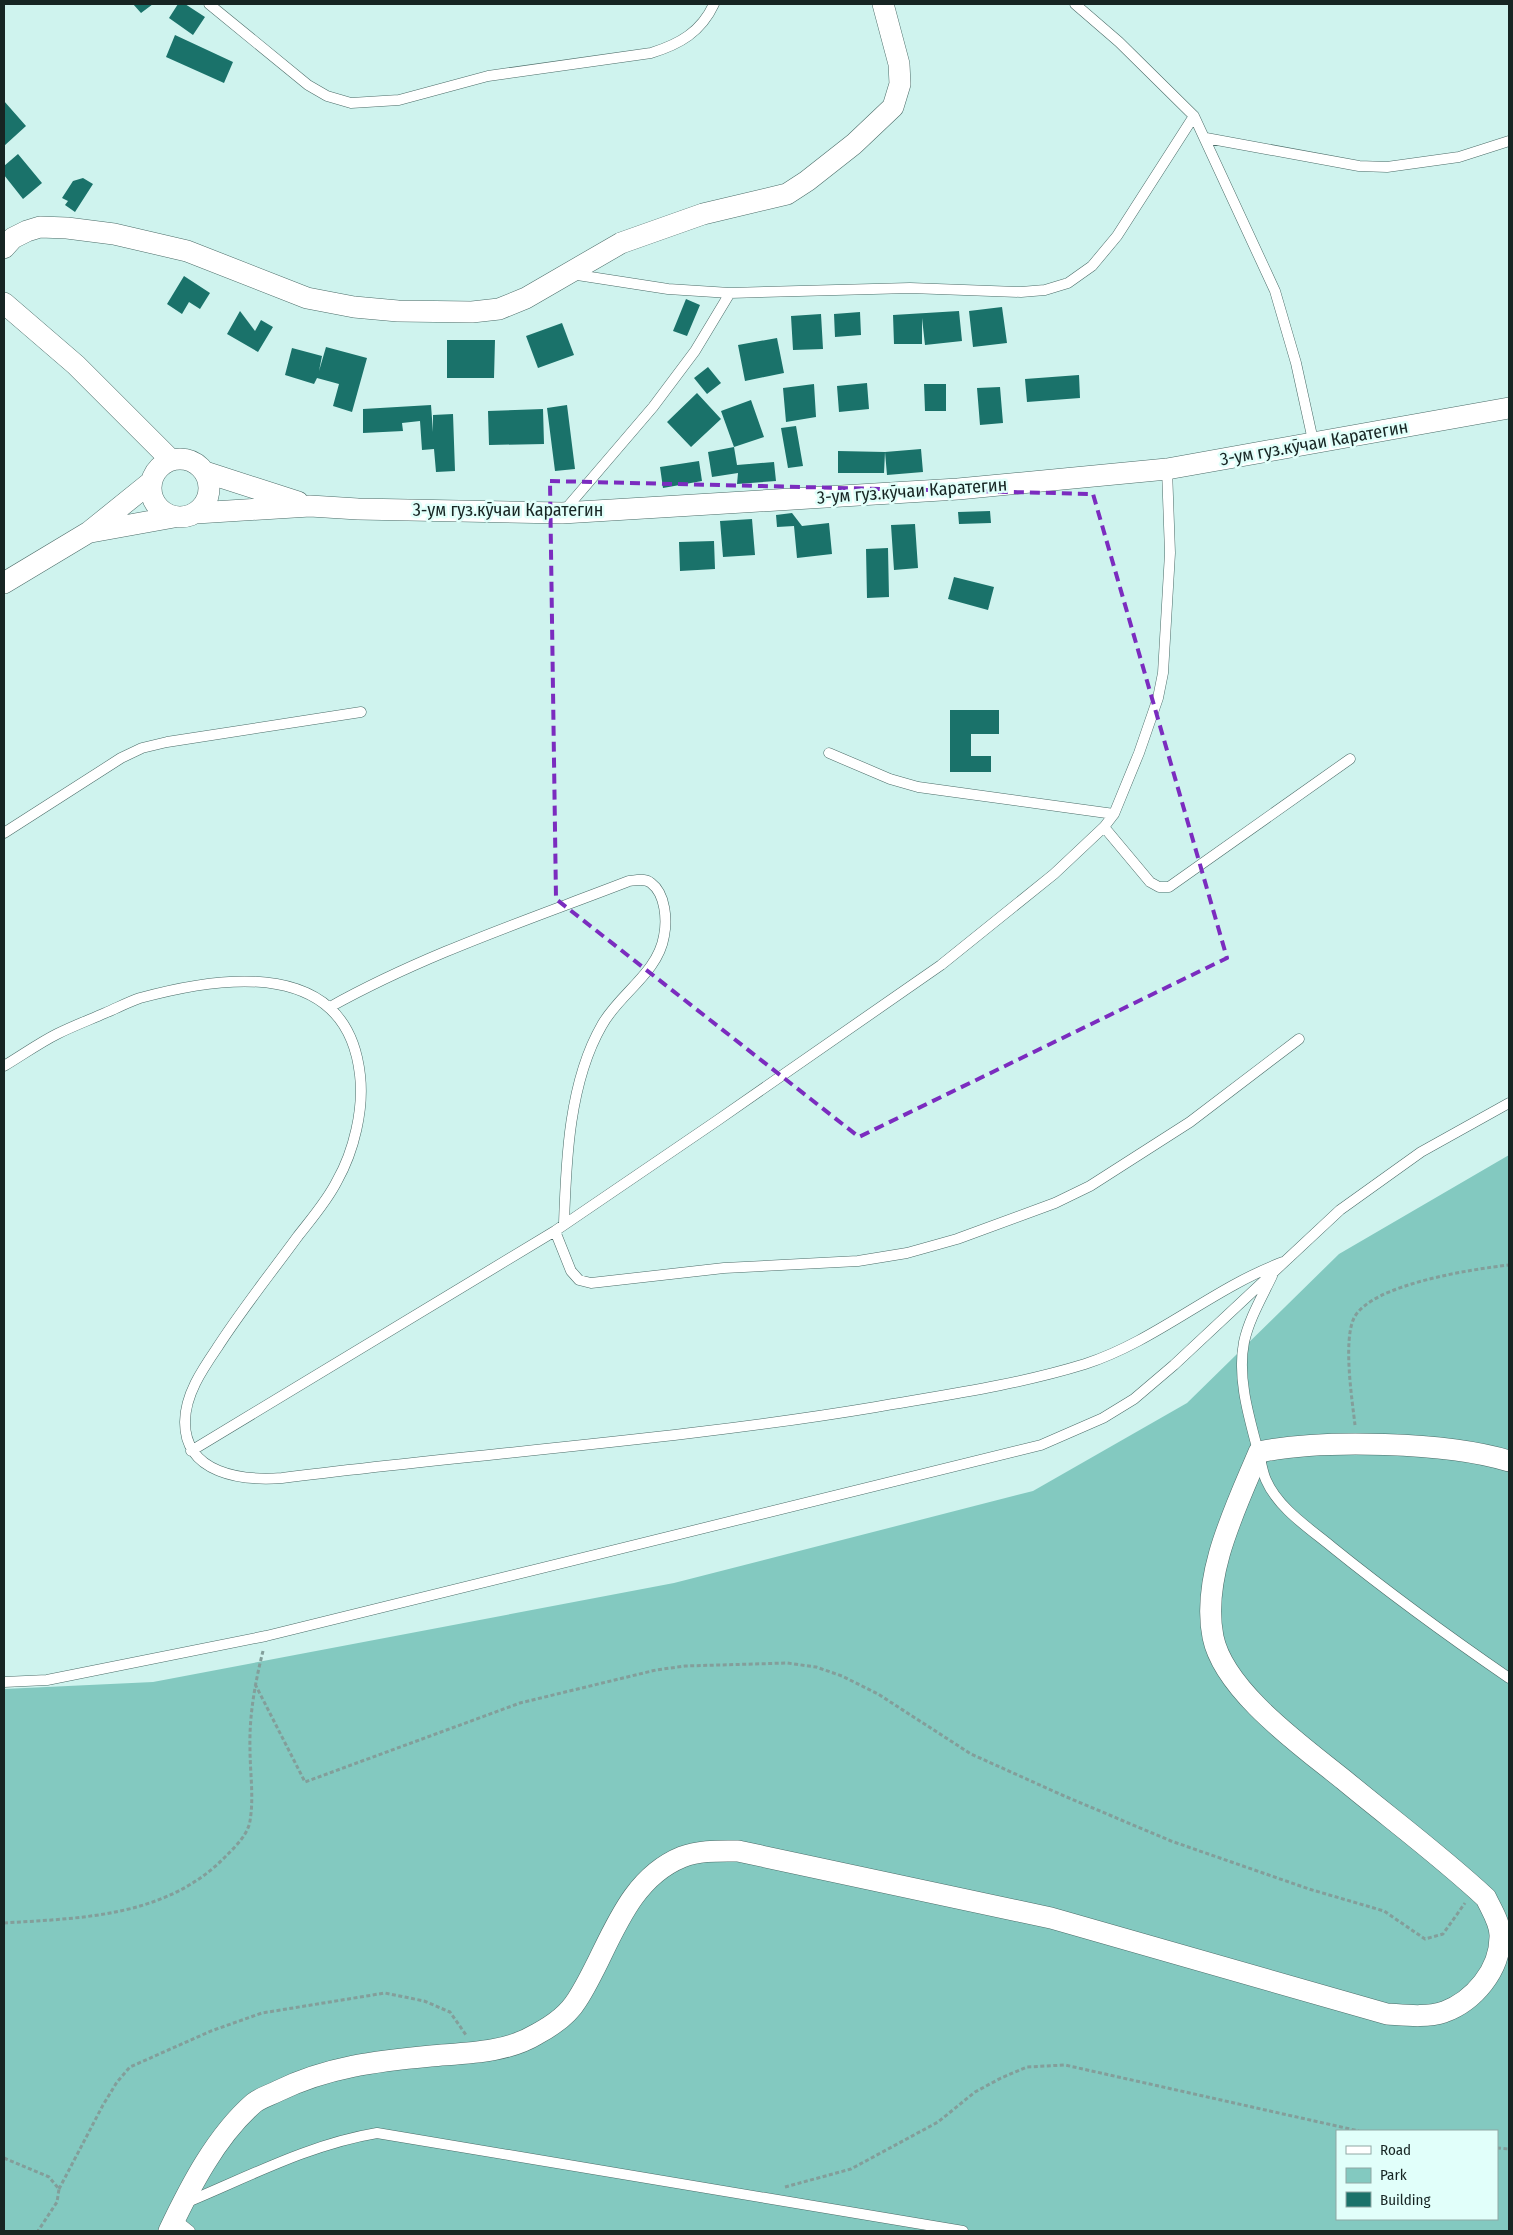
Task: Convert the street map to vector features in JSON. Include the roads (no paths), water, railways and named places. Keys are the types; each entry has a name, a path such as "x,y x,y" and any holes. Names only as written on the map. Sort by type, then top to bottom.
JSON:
{"street":[{"path":"4,248 13,238 40,227 114,234 187,251 307,298 354,307 398,311 472,312 499,309 526,298 621,243 704,214 788,194 854,144 894,107 900,84 899,64 883,4"},
{"path":"4,303 76,366 171,460"},
{"name":"3-ум гуз.кӯчаи Каратегин","path":"196,513 310,506 358,509 562,513 958,489 1166,469 1314,445 1509,408"},
{"path":"89,532 189,516 196,513 202,508 209,487 204,472 199,466 186,459 171,460 158,468 151,482 150,490 155,504 166,514 174,517"},
{"name":"3-ум гуз.кӯчаи Каратегин","path":"204,472 310,506"},
{"path":"4,583 89,532 151,482"},
{"path":"179,2221 218,2144 233,2124 256,2102 300,2080 343,2067 370,2062 478,2052 507,2047 535,2035 557,2022 577,2001 616,1924 643,1885 662,1868 683,1857 709,1851 738,1852 1051,1918 1386,2014 1414,2015 1443,2012 1462,2002 1479,1988 1494,1969 1501,1936 1486,1898 1280,1727 1240,1687 1222,1662 1213,1637 1212,1585 1237,1506 1259,1452 1280,1448 1357,1445 1475,1453 1509,1461"}],"lane":[{"path":"209,4 308,85 327,96 351,103 399,100 488,76 651,52 671,46 690,36 703,24 714,4"},
{"path":"1075,4 1119,42 1194,116 1206,138 1275,291 1296,363 1314,445"},
{"path":"567,273 668,289 730,294 910,288 1021,292 1045,290 1068,283 1092,266 1117,236 1194,116"},
{"path":"1206,138 1359,166 1387,168 1459,157 1509,142"},
{"path":"562,513 653,407 695,351 730,294"},
{"path":"191,1451 555,1231 941,965 1054,874 1104,827 1114,814 1140,753 1158,698 1163,673 1170,553 1166,469"},
{"path":"4,833 121,758 142,748 167,742 361,712"},
{"path":"829,753 890,779 918,787 1114,814"},
{"path":"1104,827 1150,882 1159,887 1169,887 1350,759"},
{"path":"330,1006 379,979 437,954 630,881 642,880 651,883 658,892 665,912 663,942 651,966 609,1013 594,1043 574,1111 567,1161 564,1224"},
{"path":"4,1066 56,1035 139,998 216,982 249,980 279,984 312,995 330,1006 351,1040 360,1072 360,1111 347,1159 337,1182 228,1330 194,1386 186,1409 185,1423 191,1451 213,1470 237,1478 274,1479 670,1436 815,1417 952,1394 1082,1365 1109,1356 1137,1342 1248,1277 1283,1262"},
{"path":"555,1231 571,1271 579,1280 591,1283 724,1268 858,1261 907,1253 957,1239 1055,1203 1090,1186 1190,1122 1299,1039"},
{"path":"4,1682 47,1680 266,1636 1041,1445 1103,1418 1134,1399 1174,1365 1340,1210 1421,1152 1509,1103"},
{"path":"1274,1270 1249,1325 1244,1343 1242,1362 1248,1412 1266,1480 1278,1499 1299,1520 1428,1622 1509,1678"},
{"path":"179,2221 317,2148 349,2137 377,2133 757,2195 963,2231"}]}
